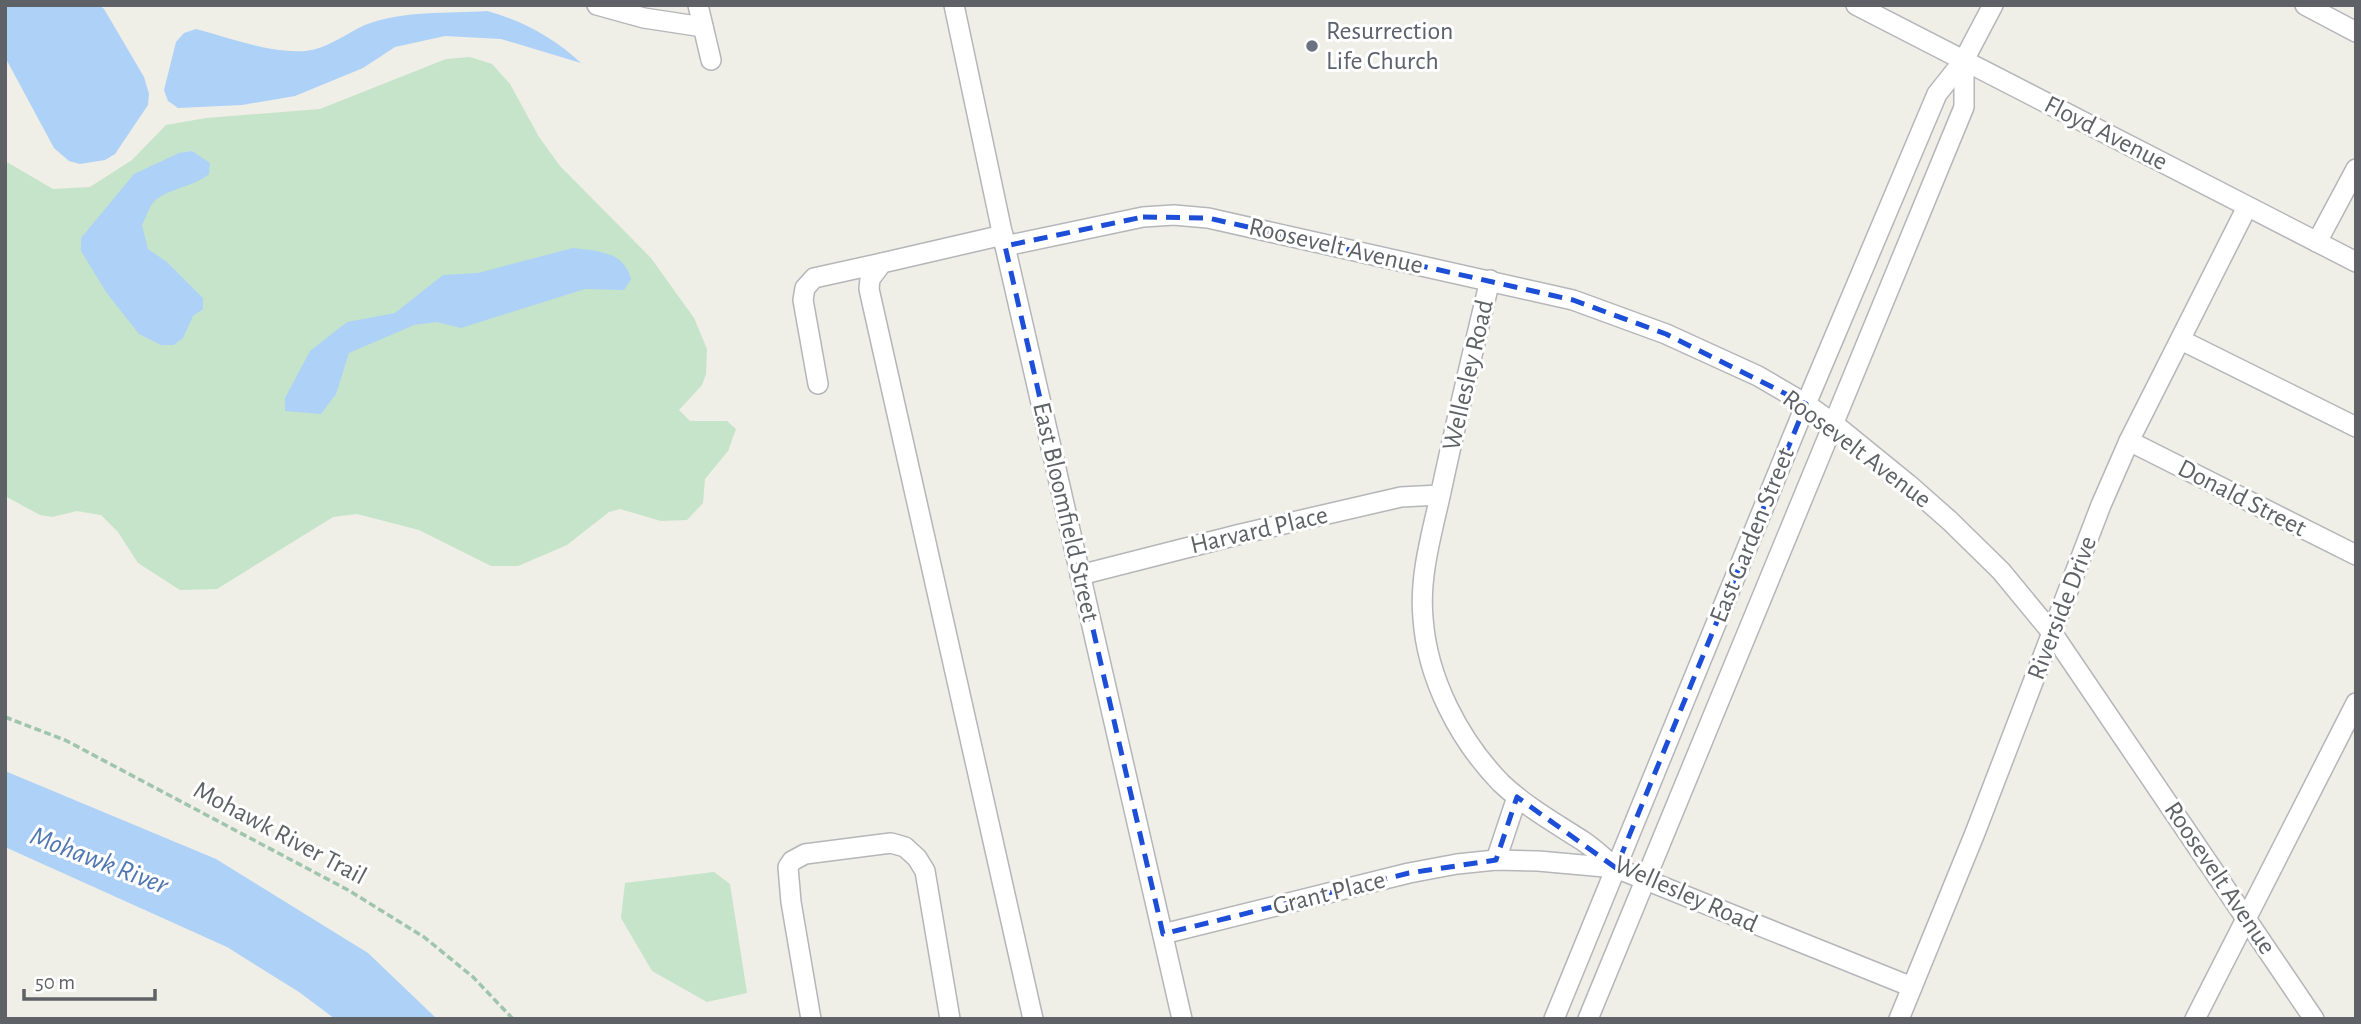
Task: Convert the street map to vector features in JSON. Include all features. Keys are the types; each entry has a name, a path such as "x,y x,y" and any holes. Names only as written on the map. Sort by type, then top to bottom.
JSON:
{"street":[{"path":"597,5 644,18 703,27"},
{"path":"698,5 711,60"},
{"name":"East Bloomfield Street","path":"954,5 1004,240 1182,1019"},
{"name":"Floyd Avenue","path":"1856,5 2356,262"},
{"name":"East Garden Street","path":"1554,1019 1806,404 1937,94 1964,60 1993,5"},
{"path":"2305,5 2356,32"},
{"name":"East Garden Street","path":"1588,1019 1964,107 1964,60"},
{"path":"2317,242 2356,169"},
{"name":"Riverside Drive","path":"1899,1019 2053,634 2101,505 2129,441 2247,207"},
{"name":"Roosevelt Avenue","path":"818,384 803,300 805,288 814,278 1004,240 1143,217 1174,215 1208,218 1573,300 1666,334 1758,376 1833,423 1908,484 2001,571 2053,634 2314,1019"},
{"path":"882,263 870,279 869,289 1033,1019"},
{"name":"Wellesley Road","path":"1490,281 1425,566 1422,617 1428,654 1438,687 1463,735 1500,781 1517,797 1616,867 1912,987"},
{"path":"2181,340 2356,427"},
{"name":"Donald Street","path":"2129,441 2356,555"},
{"name":"Harvard Place","path":"1080,575 1401,497 1440,495"},
{"path":"2195,1019 2356,703"},
{"path":"1496,860 1517,797"},
{"path":"811,1019 791,902 788,867 805,853 891,844 905,848 917,858 925,871 950,1019"},
{"name":"Grant Place","path":"1163,934 1409,873 1496,860 1616,867"}],"path":[{"name":"Mohawk River Trail","path":"5,717 65,740 348,890 424,937 472,977 513,1019"}],"highlighted area":[{"path":"1143,217 1208,218 1573,300 1666,334 1806,404 1616,868 1517,797 1496,860 1409,873 1163,934 1005,246"}],"green space":[{"path":"470,57 492,64 510,84 539,137 560,166 651,258 694,318 707,349 706,374 702,385 679,410 690,421 727,421 736,429 728,451 705,479 703,503 687,520 661,521 620,509 609,512 567,545 518,566 491,566 419,530 357,514 333,517 217,589 180,590 138,563 118,532 101,515 77,511 52,517 40,515 5,496 5,161 53,189 90,187 132,160 166,125 206,118 320,109 446,59"},
{"path":"714,872 730,884 747,993 707,1002 652,971 621,918 625,883"}],"water":[{"path":"5,5 99,5 104,9 144,77 149,94 148,105 115,154 105,160 80,164 69,161 54,148 5,57"},
{"path":"487,11 537,31 581,63 501,39 445,36 395,47 363,68 295,96 242,105 178,108 168,101 164,90 176,42 184,33 196,29 265,48 306,51 330,44 379,20 425,14"},
{"path":"192,151 210,163 209,174 158,199 151,206 142,225 148,249 167,262 203,298 203,309 193,316 183,338 174,345 161,345 139,334 106,292 81,251 81,238 134,174 179,153"},
{"path":"573,248 591,250 616,258 631,279 624,290 585,289 461,328 437,322 414,325 349,353 336,394 321,414 285,411 285,398 310,351 347,322 395,313 443,275 478,273"},
{"name":"Mohawk River","path":"5,771 216,859 368,953 437,1019 335,1019 299,992 227,947 5,847"}],"place":[{"name":"Resurrection Life Church","path":"1312,46"}]}
